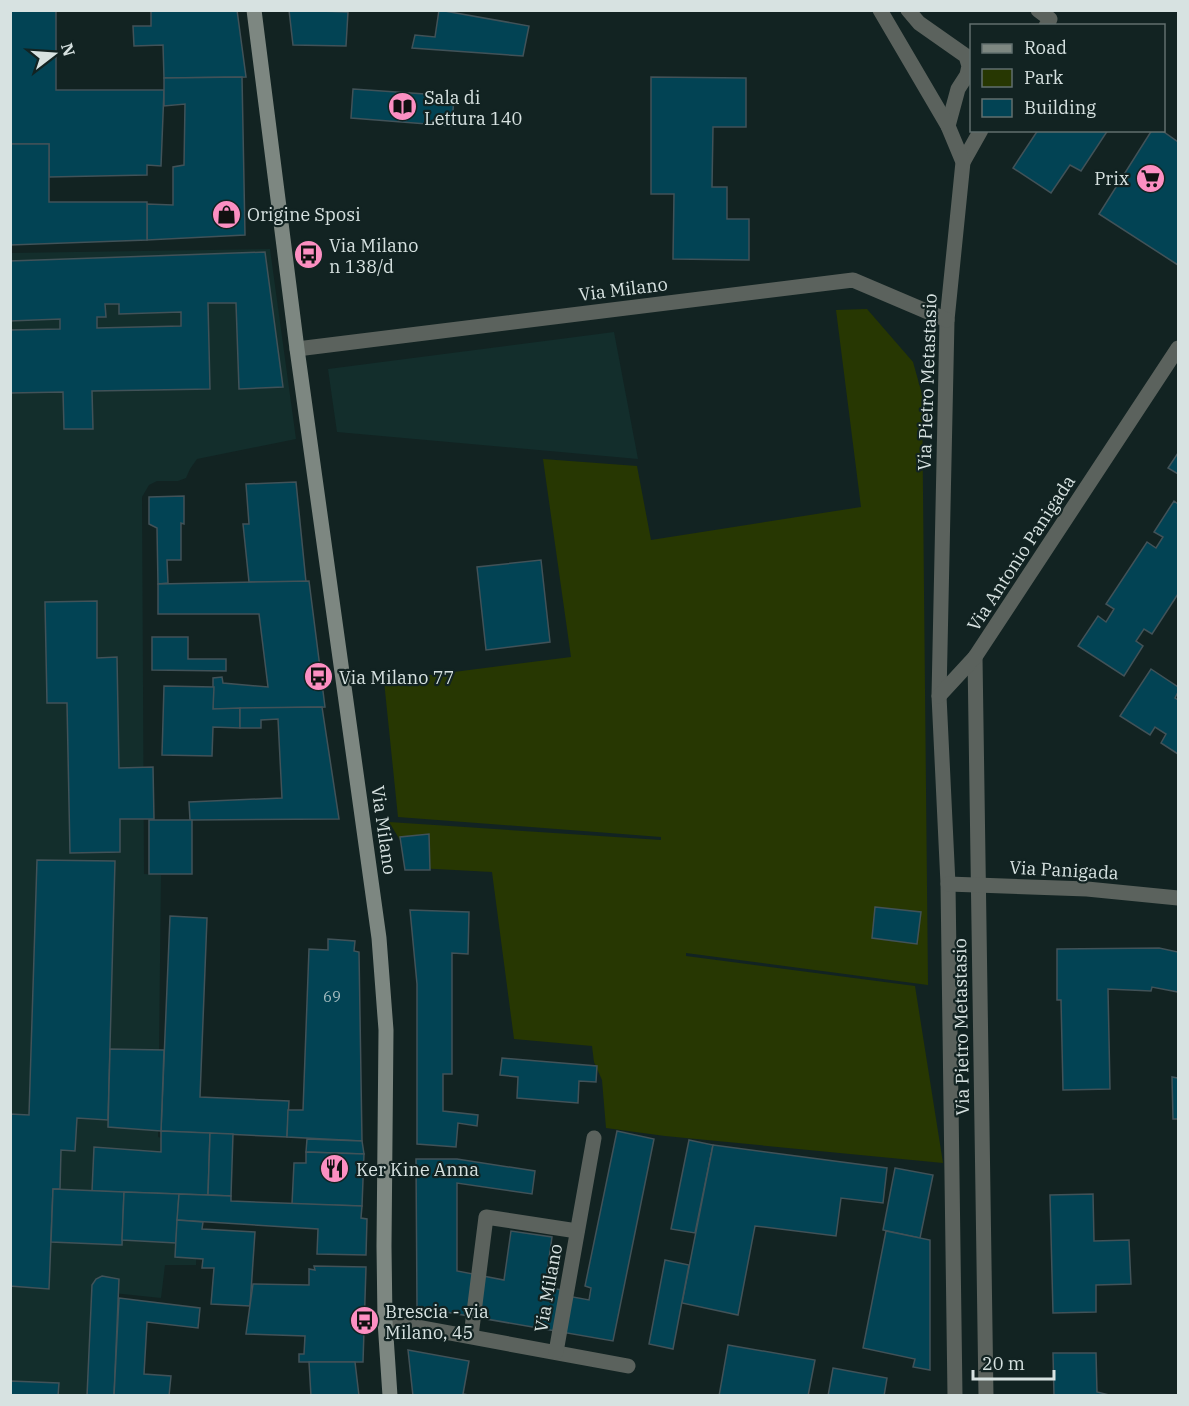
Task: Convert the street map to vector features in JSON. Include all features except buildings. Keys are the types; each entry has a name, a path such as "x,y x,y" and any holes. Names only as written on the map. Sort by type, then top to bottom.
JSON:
{"main road":[{"name":"Via Milano","path":"254,10 297,349 380,938 386,1030 385,1321 390,1395"}],"street":[{"path":"880,10 948,126 963,162"},
{"path":"908,10 919,23 966,56 969,66 967,75 958,89 948,126"},
{"path":"1038,10 1050,19 1047,24"},
{"path":"963,162 980,132"},
{"name":"Via Pietro Metastasio","path":"941,604 947,320 963,162"},
{"name":"Via Milano","path":"297,349 853,280 947,320"},
{"name":"Via Antonio Panigada","path":"939,696 975,657 1179,348"},
{"name":"Via Antonio Panigada","path":"939,696 941,604"},
{"name":"Via Pietro Metastasio","path":"975,657 986,1395"},
{"name":"Via Pietro Metastasio","path":"939,696 948,884 955,1395"},
{"name":"Via Panigada","path":"948,884 1087,889 1179,898"},
{"name":"Via Milano","path":"556,1352 594,1138"},
{"name":"Via Milano","path":"471,1336 486,1217 577,1231"},
{"name":"Via Milano","path":"385,1321 628,1366"}],"shaded area":[{"path":"270,249 296,439 197,459 186,478 178,481 157,481 149,485 142,497 144,874 161,875 158,1137 200,1148 196,1265 165,1265 161,1298 113,1293 107,1395 11,1395 10,253"},
{"path":"614,332 638,459 337,432 328,369"}],"green space":[{"path":"867,309 913,362 922,394 928,985 686,953 686,956 915,986 943,1163 665,1136 606,1128 602,1080 594,1062 592,1046 514,1039 492,872 417,868 389,822 661,840 661,837 398,817 384,681 571,657 543,459 637,466 651,540 861,507 836,310"}],"place":[{"name":"Sala di Lettura 140","path":"403,107"},
{"name":"Prix","path":"1150,178"},
{"name":"Origine Sposi","path":"226,214"},
{"name":"Via Milano n 138/d","path":"308,255"},
{"name":"Via Milano 77","path":"318,677"},
{"name":"Ker Kine Anna","path":"335,1169"},
{"name":"Brescia - via Milano, 45","path":"364,1321"}]}
